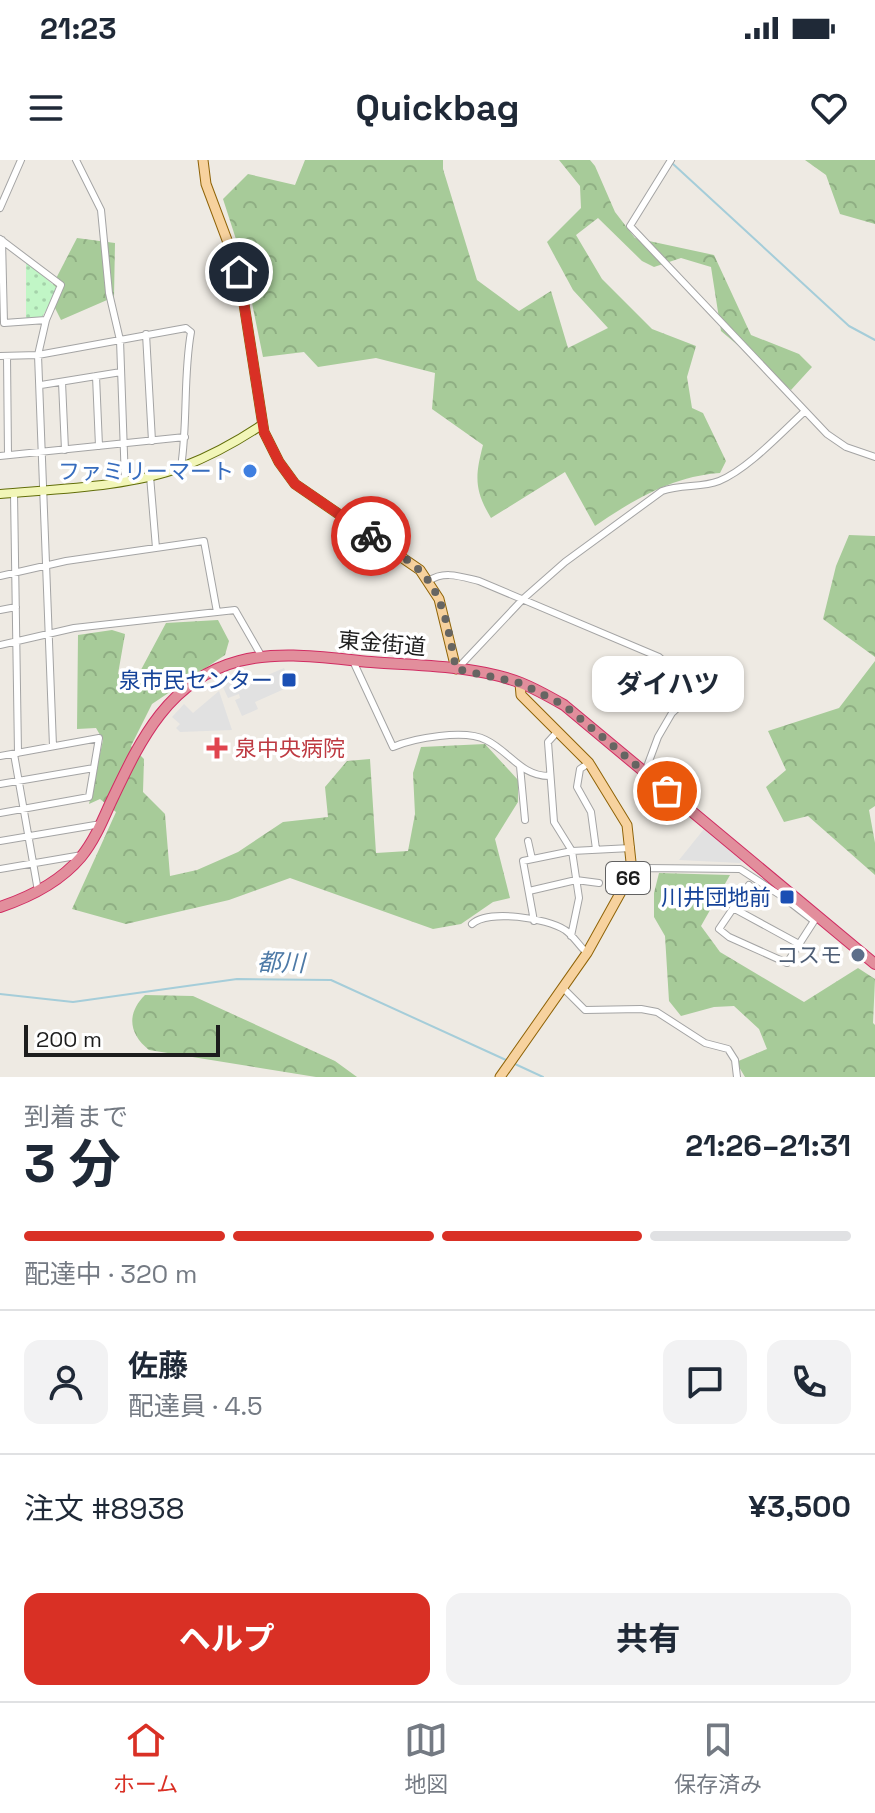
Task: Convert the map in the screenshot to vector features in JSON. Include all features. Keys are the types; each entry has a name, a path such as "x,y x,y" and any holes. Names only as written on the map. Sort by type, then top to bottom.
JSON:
{"highway":[{"name":"東金街道","path":"0,907 38,891 69,870 82,855 101,824 140,741 171,700 207,673 238,661 295,655 456,669 520,683 564,705 816,918 875,964"}],"main road":[{"path":"203,160 206,184 239,272 263,424 279,462 295,484 408,561 429,581 444,612 456,669"},
{"name":"66","path":"500,1077 587,953 630,874 631,848 623,816 589,763 521,695 520,683"}],"street":[{"path":"0,208 21,160"},
{"path":"76,160 101,210 109,293 120,340 125,482"},
{"path":"671,160 630,226 827,434 846,447 875,457"},
{"path":"1,239 2,324 46,320"},
{"path":"1,239 61,285 46,320 38,355 53,746"},
{"path":"181,467 185,437 186,358 191,332 186,328 38,355 3,356 4,456 185,437"},
{"path":"146,334 152,441"},
{"path":"41,385 121,372"},
{"path":"96,376 99,446"},
{"path":"62,382 65,450"},
{"path":"456,669 523,599 583,547 662,491 723,479 804,412"},
{"path":"0,494 125,482 150,476 181,467 263,424"},
{"path":"150,476 156,548"},
{"path":"14,493 16,753 38,891"},
{"path":"0,576 66,561 204,541 217,612"},
{"path":"429,581 437,576 456,575 479,581 659,657 697,690 672,713 658,737 645,772"},
{"path":"0,610 16,607"},
{"path":"0,645 74,628 235,610 263,657"},
{"path":"352,660 393,747 429,737 478,737 487,740 535,776 549,776"},
{"path":"559,730 548,742 549,776 554,822 572,851 579,898 571,936"},
{"path":"0,756 99,738 89,797 0,813"},
{"path":"589,763 580,769 577,787 591,812 596,849"},
{"path":"520,766 525,820"},
{"path":"0,784 94,768"},
{"path":"0,841 101,824"},
{"path":"528,841 532,859"},
{"path":"534,921 523,861 572,851 631,848"},
{"path":"0,869 82,855"},
{"path":"630,874 645,868 740,869 816,918 787,963 729,937 719,929 749,885"},
{"path":"529,891 576,880 599,883"},
{"path":"733,908 799,944"},
{"path":"472,924 482,917 494,915 557,926 568,931 587,953"},
{"path":"563,988 589,1011 641,1009 664,1014 705,1043 728,1049 735,1060 737,1077"}],"green space":[{"path":"305,160 443,160 443,169 477,280 519,311 551,291 568,348 608,328 573,290 547,242 581,208 580,186 559,160 590,160 615,212 635,238 714,255 751,335 799,354 812,367 791,390 721,331 711,267 681,258 654,267 642,261 598,218 576,235 602,279 652,329 696,346 687,377 692,408 703,413 726,461 720,473 670,484 624,507 595,526 565,472 491,518 481,499 478,483 483,445 432,409 435,373 376,358 318,367 304,352 263,357 244,264 223,199 248,174 295,185"},
{"path":"805,160 875,160 875,224 840,214 826,175"},
{"path":"77,238 115,243 114,297 61,320 48,294"},
{"path":"26,261 58,289 41,319 26,319"},
{"path":"849,535 875,536 875,657 823,619 836,566"},
{"path":"218,620 229,641 225,655 152,704 131,746 144,759 143,792 165,814 170,876 197,870 238,852 283,822 328,817 325,787 347,761 370,759 376,853 408,851 415,814 413,773 421,747 485,744 518,780 518,802 495,839 510,898 493,902 461,924 433,929 290,878 229,900 126,924 72,909 116,812 100,799 89,804 103,740 96,728 77,729 78,635 112,630 125,634 118,674 135,681 166,623"},
{"path":"875,661 875,806 869,810 875,843 875,875 808,816 784,822 766,787 786,770 768,731 839,708"},
{"path":"659,873 730,875 701,926 720,952 804,1002 858,968 875,979 875,1077 745,1077 736,1062 767,1049 759,1029 734,1006 714,1007 681,1016 669,1001 665,936 654,917 654,893"},
{"path":"145,995 193,996 335,1061 357,1077 316,1077 149,1050 137,1037 132,1024 135,1009"}],"shaded area":[{"path":"284,668 291,686 255,702 258,709 242,716 235,700 240,698 239,694 228,698 222,685 241,677 245,685"},
{"path":"219,691 232,730 180,732 176,728 180,724 172,717 184,704 193,713"},
{"path":"704,829 742,861 679,860"}],"waterway":[{"path":"672,163 849,326 875,340"},
{"name":"都川","path":"0,994 73,1002 237,979 331,980 506,1060"},
{"name":"都川","path":"515,1064 543,1077"}],"way so far":[{"path":"371,536 420,570 429,581 444,612 456,669 520,683 564,705 667,791"}],"place":[{"name":"ファミリーマート","path":"250,471"},
{"name":"泉市民センター","path":"289,680"},
{"name":"泉中央病院","path":"217,748"},
{"name":"ダイハツ","path":"667,791"},
{"name":"川井団地前","path":"787,897"},
{"name":"コスモ","path":"858,955"}],"route":[{"path":"239,272 264,432 279,462 295,484 371,536"}]}
